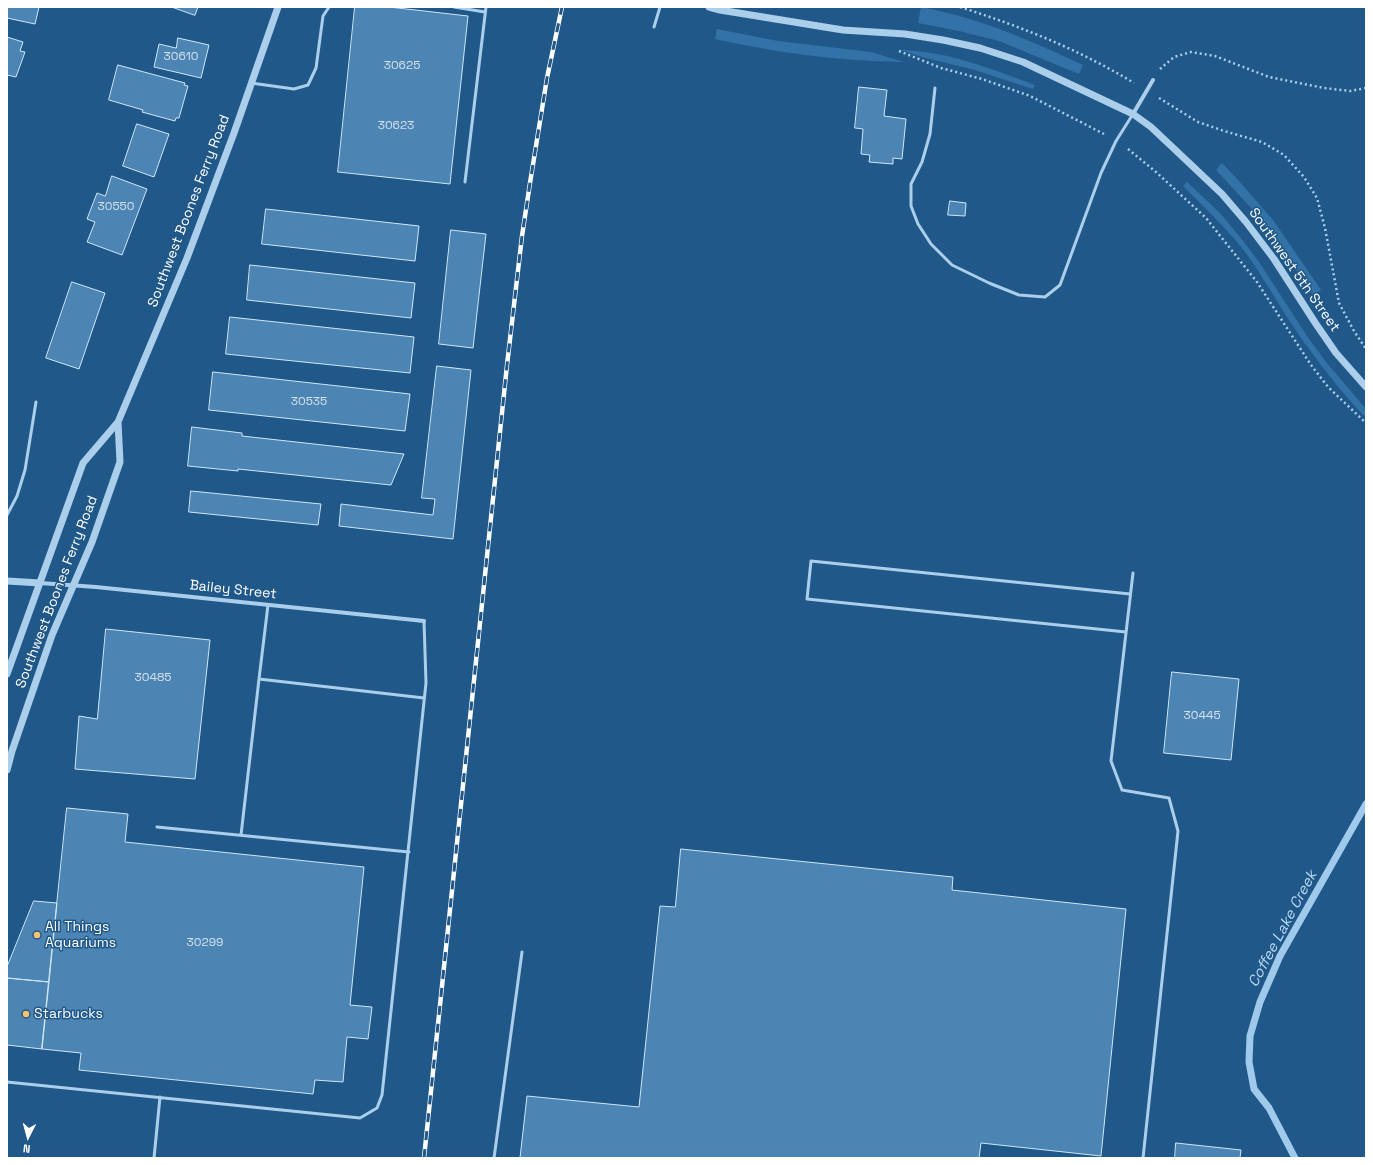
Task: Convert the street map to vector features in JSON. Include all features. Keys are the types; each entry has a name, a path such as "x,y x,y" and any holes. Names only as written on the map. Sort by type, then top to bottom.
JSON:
{"street":[{"name":"Southwest Boones Ferry Road","path":"7,674 83,463 118,422 187,258 252,83 278,7"},
{"name":"Southwest 5th Street","path":"709,7 843,30 905,34 980,48 1023,62 1132,114 1150,127 1222,194 1274,259 1336,353 1366,387"},
{"path":"1132,114 1153,80"},
{"name":"Southwest Boones Ferry Road","path":"7,770 12,751 52,635 92,542 120,462 118,422"},
{"path":"7,581 40,583"},
{"name":"Bailey Street","path":"40,583 74,585 424,621"}],"lane":[{"path":"252,83 294,89 308,85 316,68 323,16 329,7"},
{"path":"454,7 485,12"},
{"path":"465,182 486,7"},
{"path":"654,27 660,7"},
{"path":"935,88 930,134 922,162 911,184 911,206 918,224 931,244 952,265 989,283 1019,294 1045,296 1060,285 1101,173 1116,141 1132,114"},
{"path":"7,515 17,496 25,470 36,402"},
{"path":"1126,632 807,599 811,560 1130,594"},
{"path":"1132,573 1111,761 1122,790 1169,798 1178,831 1143,1158"},
{"path":"241,835 268,605"},
{"path":"7,1082 360,1118 377,1108 382,1095 426,683 424,621"},
{"path":"259,680 424,698"},
{"path":"157,827 409,852"},
{"path":"494,1158 522,952"},
{"path":"154,1158 160,1098"}],"path":[{"path":"960,7 1004,21 1059,43 1104,64 1198,122 1262,142 1284,155 1304,177 1317,198 1325,228 1339,303 1354,331 1366,349"},
{"path":"1153,80 1161,67 1174,57 1191,52 1215,56 1269,77 1324,88 1350,91 1366,88"},
{"path":"941,68 982,79 1030,96 1116,141 1156,172 1206,218 1257,282 1311,365 1328,387 1366,424"}],"shaded area":[{"path":"921,7 994,27 1083,65 1079,74 999,41 918,23"},
{"path":"717,29 778,41 871,52 904,62 832,58 762,48 715,39"},
{"path":"901,50 918,51 952,57 986,67 1035,85 1033,89 975,70 922,57"},
{"path":"1222,163 1273,220 1321,290 1313,295 1281,247 1252,209 1216,170"},
{"path":"1187,182 1220,213 1244,242 1261,265 1307,336 1326,362 1366,409 1364,416 1314,356 1242,248 1221,224 1183,186"}],"building":[{"path":"7,7 39,7 35,24 7,18"},
{"path":"172,7 198,7 195,15"},
{"path":"355,7 389,7 468,16 450,184 338,172"},
{"path":"7,37 23,42 20,51 25,52 16,77 7,75"},
{"path":"178,38 209,45 201,78 154,67 159,44 176,48"},
{"path":"118,65 185,83 184,85 188,86 179,118 176,118 175,121 142,112 143,110 109,100"},
{"path":"859,87 887,90 884,116 906,119 902,159 893,158 893,164 869,162 870,155 861,154 863,129 855,128"},
{"path":"137,124 169,134 154,177 123,166"},
{"path":"112,176 147,189 122,255 87,242 95,222 87,219 97,193 105,196"},
{"path":"950,201 966,203 965,216 948,215"},
{"path":"266,209 419,226 415,261 262,244"},
{"path":"451,230 486,234 473,348 439,344"},
{"path":"250,265 415,283 411,318 247,300"},
{"path":"72,282 105,293 79,369 46,358"},
{"path":"230,317 414,337 410,373 226,354"},
{"path":"437,366 471,370 453,539 339,526 341,504 433,515 435,499 422,498"},
{"path":"213,372 410,394 405,431 209,410"},
{"path":"192,427 242,433 242,436 404,454 391,485 238,469 238,471 188,466"},
{"path":"191,491 321,504 318,525 189,512"},
{"path":"106,629 210,640 195,779 75,769 79,716 97,719"},
{"path":"1172,672 1239,679 1231,760 1164,753"},
{"path":"67,808 128,814 125,842 364,867 350,1005 372,1007 368,1039 347,1037 343,1082 315,1080 313,1094 79,1070 81,1053 42,1049"},
{"path":"681,849 953,877 952,890 1126,909 1101,1156 981,1143 979,1158 520,1158 527,1096 639,1107 660,906 675,907"},
{"name":"All Things Aquariums","path":"34,901 57,903 49,982 7,978 7,967"},
{"name":"Starbucks","path":"7,978 49,982 42,1049 7,1045"},
{"path":"1176,1143 1241,1150 1240,1158 1175,1158"}],"waterway":[{"name":"Coffee Lake Creek","path":"1295,1158 1269,1108 1254,1089 1249,1062 1250,1036 1260,1002 1280,956 1366,804"}],"railway":[{"path":"424,1158 507,365 522,236 547,78 562,7"}],"place":[{"name":"All Things Aquariums","path":"37,935"},
{"name":"Starbucks","path":"26,1014"}]}
